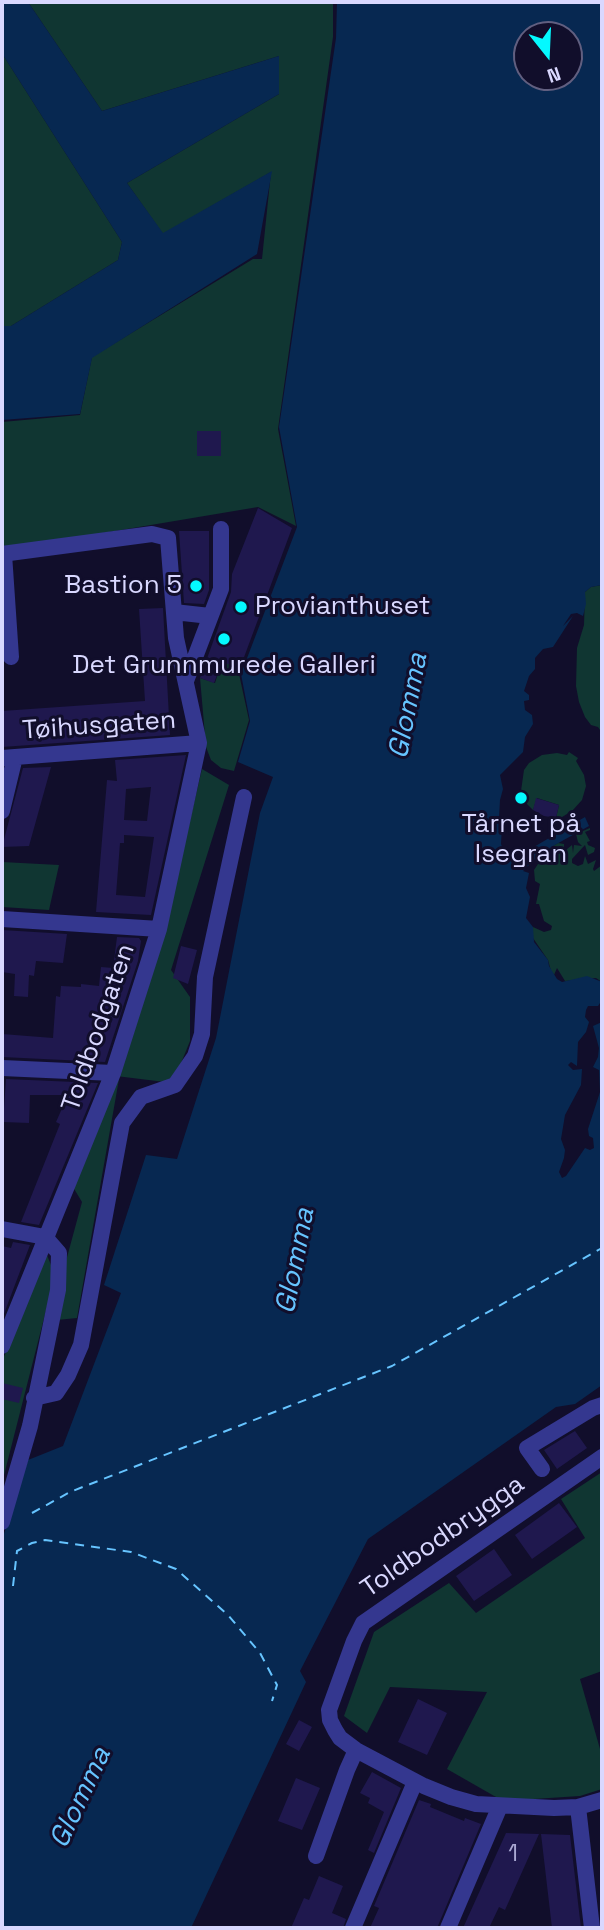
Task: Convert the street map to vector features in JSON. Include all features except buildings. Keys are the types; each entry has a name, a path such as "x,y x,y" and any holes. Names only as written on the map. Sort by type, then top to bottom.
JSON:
{"street":[{"path":"186,681 221,589 221,529"},
{"name":"Toldbodgaten","path":"2,1346 113,1073 159,929 199,743 176,638 168,538 152,534 3,554"},
{"path":"3,554 12,657"},
{"path":"174,612 210,616"},
{"name":"Tøihusgaten","path":"8,758 199,743"},
{"path":"2,811 8,758"},
{"path":"34,1402 56,1393 68,1375 81,1345 122,1123 141,1097 175,1085 195,1056 202,1034 205,977 244,797"},
{"path":"2,919 159,929"},
{"path":"2,1069 113,1073"},
{"path":"2,1229 45,1237 59,1252 60,1268 58,1290 30,1426 2,1522"},
{"path":"542,1469 527,1448 602,1405"},
{"name":"Toldbodbrygga","path":"356,1751 340,1738 330,1720 331,1702 363,1623 602,1457"},
{"path":"316,1856 346,1770 356,1751 415,1782 476,1804 578,1807 602,1800"},
{"path":"353,1928 415,1782"},
{"path":"447,1928 500,1806"},
{"path":"578,1807 592,1928"}],"green space":[{"path":"28,2 333,2 333,37 278,429 296,526 258,507 2,550 2,422 80,415 92,357 253,259 262,259 271,172 163,234 127,183 279,94 279,56 102,111"},
{"path":"3,55 122,242 118,260 11,326 2,326"},
{"path":"602,585 602,733 585,717 576,686 577,648 584,625 585,592 591,587"},
{"path":"222,661 242,668 239,674 249,720 234,771 221,768 211,760 206,747 200,678 215,683"},
{"path":"569,752 578,758 576,761 584,775 586,786 582,800 562,817 556,818 559,805 537,798 533,810 525,802 521,791 524,770 529,763 542,755 567,755"},
{"path":"202,769 229,785 171,970 190,997 190,1041 173,1083 116,1076 164,931"},
{"path":"590,828 585,832 590,841 587,842 588,845 595,848 594,852 588,855 585,845 572,859 572,863 578,866 583,864 585,856 588,864 596,860 594,871 602,865 602,982 596,978 565,981 557,968 554,975 551,971 548,960 533,938 533,927 544,932 551,930 552,926 544,921 539,904 536,904 540,884 535,881 534,870 558,843 564,844 566,850 572,845 573,853 574,845 582,846 576,834"},
{"path":"2,862 59,865 49,910 2,907"},
{"path":"115,1078 119,1079 77,1318 57,1320 66,1261 82,1202 73,1187"},
{"path":"47,1255 55,1275 2,1483 2,1361"},
{"path":"602,1472 602,1671 580,1679 602,1756 602,1789 580,1796 503,1801 447,1769 487,1692 390,1687 367,1733 344,1716 374,1632 449,1583 476,1613 585,1538 561,1499"}],"water":[{"path":"2,2 28,2 102,111 279,56 279,94 127,183 163,233 272,171 257,254 92,358 80,414 2,420 2,326 11,326 118,260 122,242 2,56"},
{"name":"Glomma","path":"337,2 602,2 602,585 591,587 585,592 583,616 571,614 563,626 573,616 553,647 543,649 535,658 535,669 529,676 524,691 529,695 529,700 524,701 525,710 532,715 533,724 525,737 523,752 500,775 503,789 499,818 504,852 519,860 527,851 585,817 589,826 553,846 523,871 529,873 526,888 530,897 526,918 533,927 534,942 548,960 557,979 562,982 587,976 602,982 602,1000 598,1006 588,1006 586,1010 585,1017 589,1022 586,1032 578,1042 577,1066 571,1062 568,1065 573,1070 582,1069 581,1085 565,1115 561,1139 565,1150 559,1172 562,1178 566,1176 585,1148 594,1148 588,1129 600,1092 599,1070 593,1067 599,1048 593,1026 602,1022 602,1385 575,1404 556,1407 368,1539 300,1671 306,1682 191,1928 2,1928 2,1540 28,1460 63,1446 121,1293 104,1285 146,1155 177,1159 216,1038 260,813 273,777 238,762 250,721 241,674 297,527 279,427 336,38"}],"ferry route":[{"path":"32,1513 70,1492 392,1366 602,1248"},
{"path":"13,1586 17,1551 45,1540 131,1552 176,1569 228,1615 260,1653 277,1685 272,1701"}],"place":[{"name":"Bastion 5","path":"196,586"},
{"name":"Provianthuset","path":"241,607"},
{"name":"Det Grunnmurede Galleri","path":"224,639"},
{"name":"Tårnet på Isegran","path":"521,798"}]}
